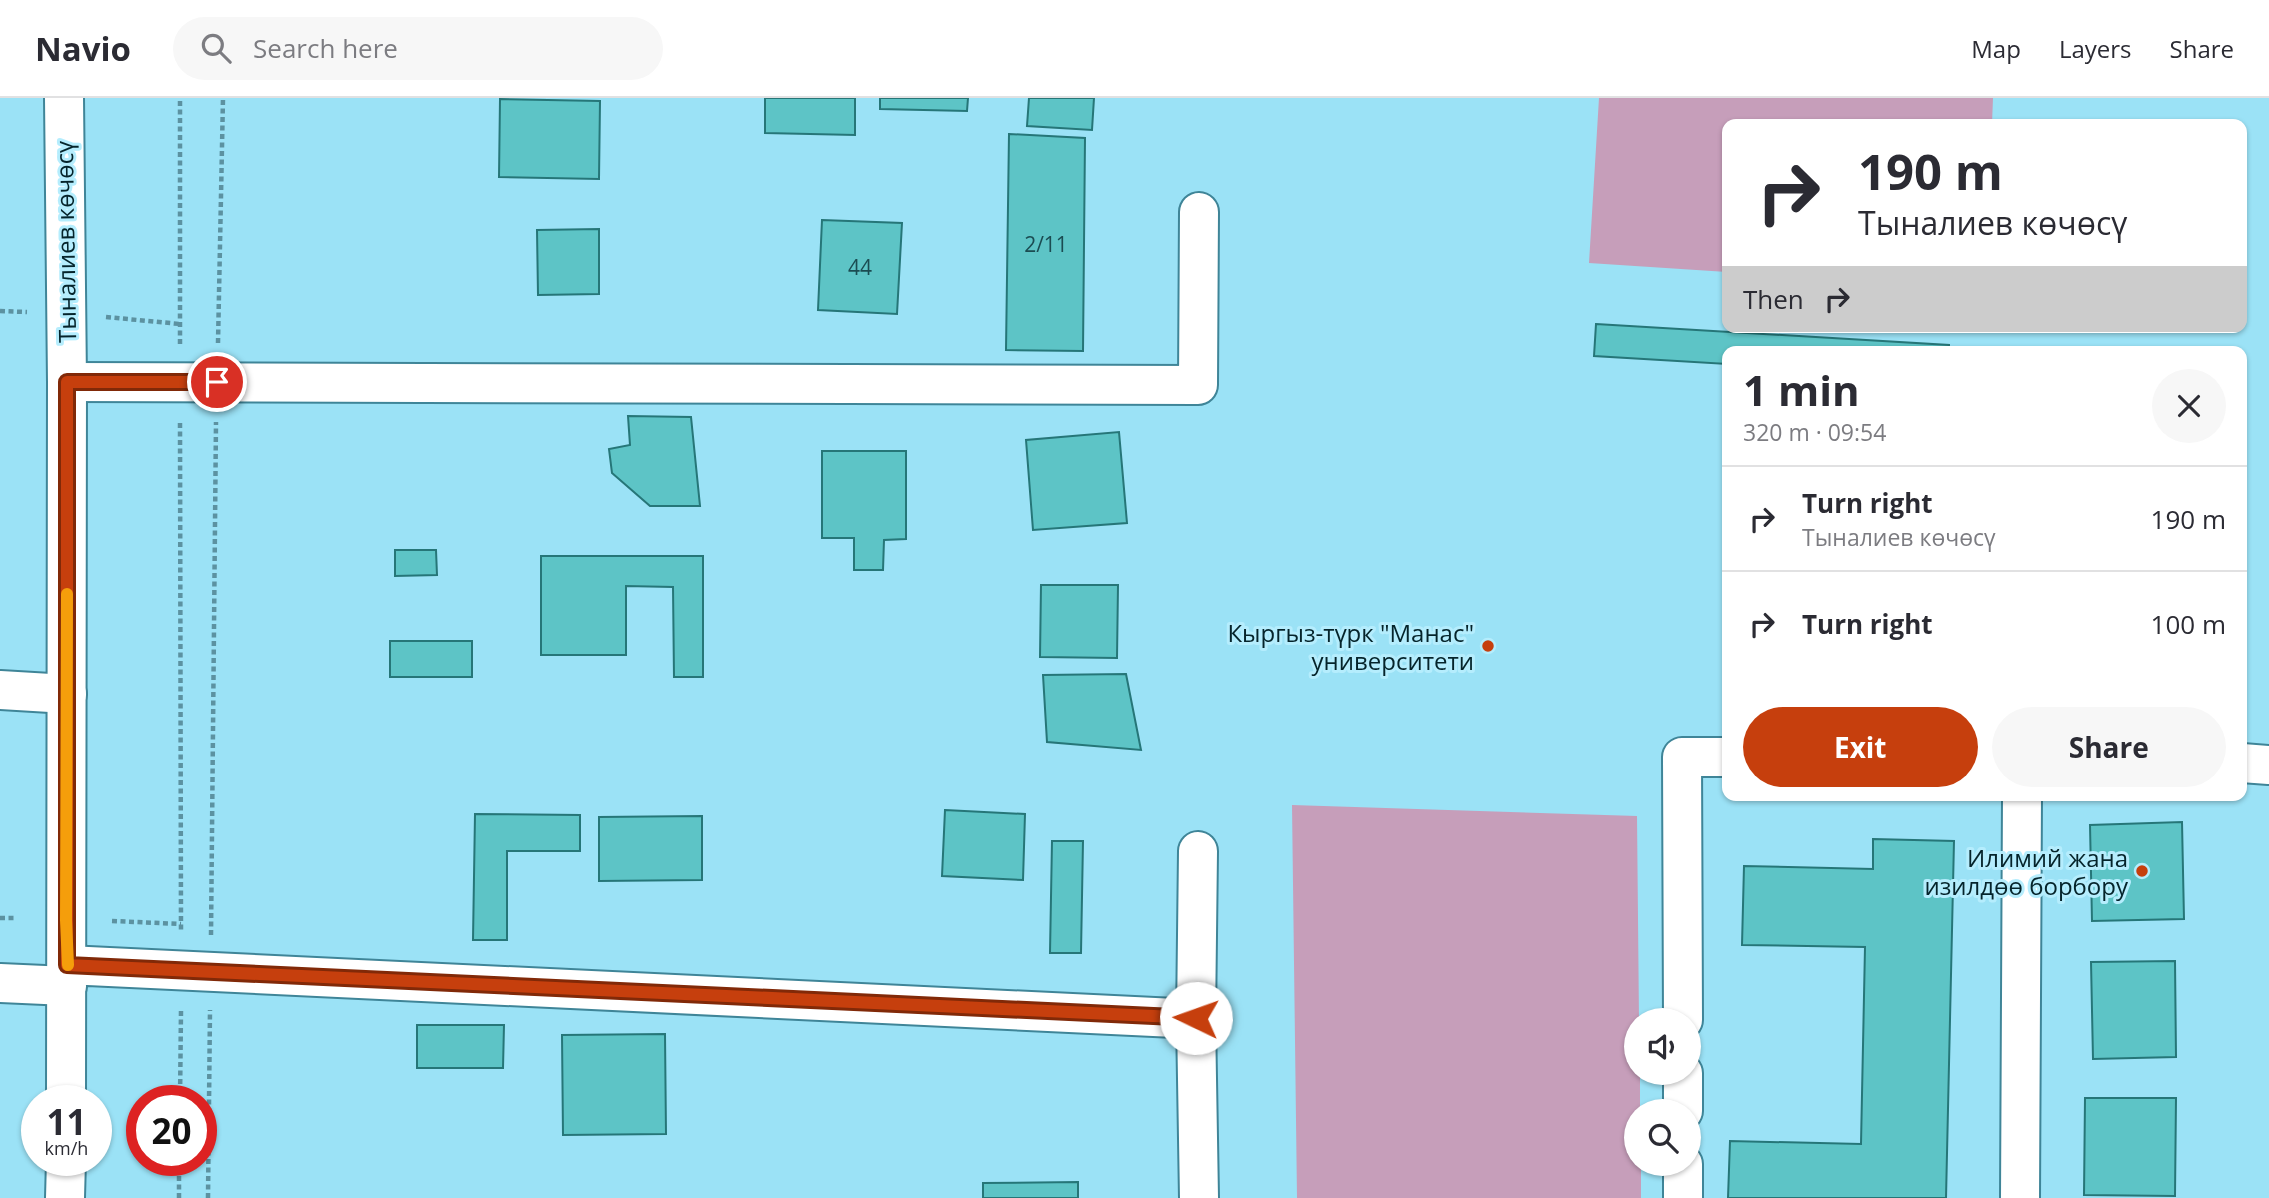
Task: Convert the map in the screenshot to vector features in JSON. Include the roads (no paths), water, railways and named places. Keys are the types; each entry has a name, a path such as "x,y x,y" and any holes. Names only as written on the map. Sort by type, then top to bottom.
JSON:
{"main road":[{"name":"Тыналиев көчөсү","path":"64,98 67,382 66,1085"},
{"path":"67,382 1198,386 1199,212"},
{"path":"0,690 66,694"},
{"path":"1682,1008 1682,757 1722,757"},
{"path":"2247,763 2269,765"},
{"path":"2020,1198 2022,801"},
{"path":"1198,851 1196,1018 1199,1198"},
{"path":"0,983 67,975 196,970 1196,1018"},
{"path":"65,1198 66,1176"},
{"path":"1683,1176 1683,1198"}],"place":[{"name":"Кыргыз-түрк \"Манас\" университети","path":"1488,646"},
{"name":"Илимий жана изилдөө борбору","path":"2142,871"}]}
